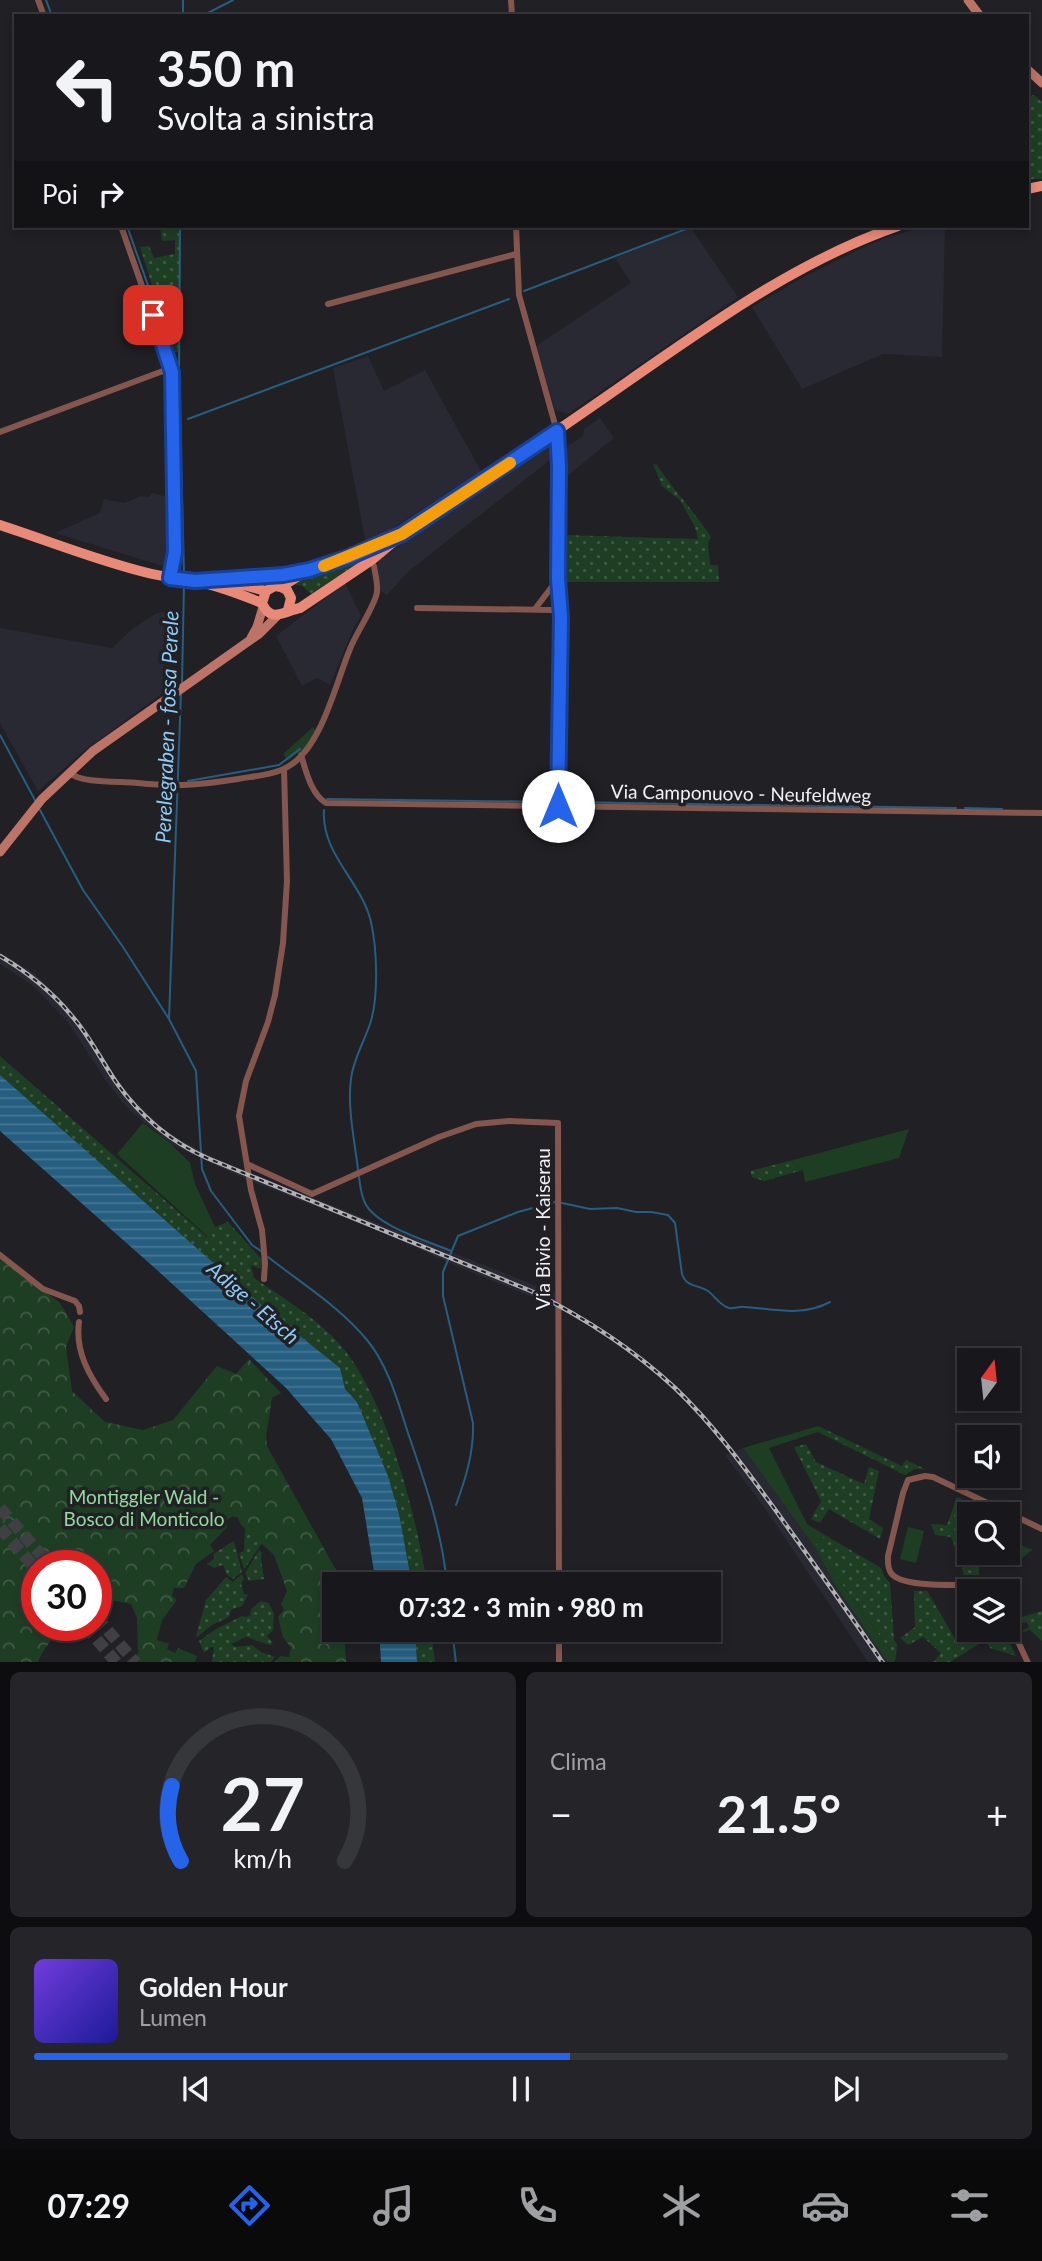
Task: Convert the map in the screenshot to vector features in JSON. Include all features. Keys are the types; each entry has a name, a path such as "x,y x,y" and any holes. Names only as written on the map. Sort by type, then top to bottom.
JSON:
{"main road":[{"path":"1029,71 1042,83"},
{"path":"197,580 243,594 263,605 268,613 283,613 300,608 373,559 402,534 788,276 841,248 893,228"},
{"path":"0,524 117,565 174,578 237,584 266,591 275,586 281,587 291,598 283,613 249,641 113,736 42,799 0,852"},
{"path":"197,580 245,579 309,570 349,557 402,534"},
{"path":"281,587 309,570"},
{"path":"249,641 257,626 266,591"}],"street":[{"path":"122,228 171,368 174,578"},
{"path":"516,228 519,295 557,431 560,607 558,803"},
{"path":"328,304 516,254"},
{"path":"0,432 171,368"},
{"path":"70,774 90,779 180,787 221,782 292,765 325,719 350,649 376,597 374,566"},
{"path":"535,609 558,579"},
{"path":"416,608 552,610 560,607"},
{"name":"Via Camponuovo - Neufeldweg","path":"301,755 314,791 326,803 558,803 1042,813"},
{"path":"264,1279 264,1245 251,1189 239,1116 246,1081 275,995 287,909 284,769"},
{"name":"Via Bivio - Kaiserau","path":"247,1164 312,1194 439,1137 476,1124 509,1121 558,1123 559,1572"},
{"path":"0,1255 43,1289 75,1301 80,1312"},
{"path":"79,1322 77,1335 80,1351 94,1382 106,1399"},
{"path":"957,1584 912,1583 891,1574 888,1556 908,1480 933,1477 1042,1529"},
{"path":"559,1642 559,1662"},
{"path":"1018,1642 1028,1662"}],"shaded area":[{"path":"691,228 738,297 568,414 555,410 536,346 631,283 615,258"},
{"path":"920,228 945,228 942,357 883,354 802,389 752,307 802,278 888,237"},
{"path":"368,356 384,391 425,370 481,471 368,544 333,368"},
{"path":"600,418 614,438 566,477 565,448 583,436 584,429"},
{"path":"549,445 555,456 409,571 387,595 381,591 378,560"},
{"path":"152,493 172,498 172,550 163,566 55,533 100,513 104,499 124,503 141,496 149,497"},
{"path":"345,583 361,616 330,685 317,678 302,686 276,636"},
{"path":"175,609 171,679 166,681 163,693 85,750 38,791 0,723 0,628 112,648 131,630 155,614"},
{"path":"0,952 35,974 68,1006 127,1093 161,1127 182,1141 220,1161 555,1293 554,1306 386,1234 243,1178 171,1144 128,1109 106,1081 67,1021 32,985 0,964"},
{"path":"743,1448 814,1546 834,1583 887,1662 868,1662 766,1510 725,1455"}],"green space":[{"path":"1034,95 1042,102 1042,179 1029,179 1029,96"},
{"path":"160,228 179,228 180,352 173,352 140,247 149,246 154,258 175,254 175,240 162,241"},
{"path":"653,464 657,465 711,537 708,543 710,565 718,565 719,582 564,582 565,535 698,539 695,527 680,500 662,486"},
{"path":"354,561 356,564 311,594 302,586 289,584 306,576"},
{"path":"313,727 316,732 300,754 297,753 288,761 283,754"},
{"path":"0,1056 207,1237 215,1227 228,1222 263,1261 260,1269 251,1265 254,1278 314,1320 351,1358 382,1418 395,1452 415,1522 425,1572 410,1572 399,1514 388,1476 357,1402 345,1389 339,1368 266,1309 0,1075"},
{"path":"143,1123 171,1144 190,1163 195,1184 215,1227 208,1237 117,1154"},
{"path":"909,1129 899,1158 805,1182 803,1170 795,1166 793,1160"},
{"path":"793,1160 795,1166 803,1170 764,1181 752,1177 750,1171"},
{"name":"Montiggler Wald - Bosco di Monticolo","path":"0,1257 60,1303 74,1327 66,1347 72,1391 105,1422 143,1430 173,1420 217,1366 236,1374 249,1359 281,1393 272,1398 267,1446 337,1572 322,1572 322,1642 345,1642 346,1662 275,1662 280,1656 289,1657 291,1648 283,1637 278,1617 284,1610 281,1604 287,1591 274,1555 233,1516 227,1520 227,1527 210,1545 214,1551 196,1564 184,1588 174,1588 172,1596 177,1600 162,1620 157,1640 169,1644 167,1649 175,1653 178,1648 197,1656 195,1662 138,1662 137,1618 131,1604 112,1600 112,1550 21,1550 21,1641 50,1641 38,1662 0,1662"},
{"path":"818,1426 902,1466 906,1460 925,1469 915,1469 905,1475 818,1432"},
{"path":"818,1426 818,1432 769,1448 807,1524 825,1535 814,1546 743,1448"},
{"path":"806,1444 816,1462 864,1484 869,1467 879,1471 869,1519 883,1528 880,1539 829,1509 820,1523 811,1519 821,1501 794,1447"},
{"path":"957,1497 968,1502 957,1502 957,1555 951,1537 935,1535 931,1524 947,1525"},
{"path":"908,1527 924,1531 916,1563 900,1559"},
{"path":"245,1528 262,1543 244,1570 239,1553 244,1551"},
{"path":"825,1535 881,1568 890,1583 894,1640 897,1644 896,1658 814,1546"},
{"path":"234,1541 242,1572 233,1579 227,1575 223,1565 214,1568 207,1564 215,1558 213,1554"},
{"path":"1020,1544 1032,1550 1020,1559"},
{"path":"814,1546 896,1658 894,1662 887,1662 834,1583"},
{"path":"259,1550 262,1553 264,1579 249,1581 245,1573"},
{"path":"961,1565 979,1565 979,1575 964,1575"},
{"path":"242,1574 244,1579 241,1584 244,1594 248,1595 242,1606 231,1610 229,1617 212,1625 197,1637 206,1600 226,1577 233,1582"},
{"path":"914,1591 927,1591 957,1642 979,1644 950,1662 933,1662 941,1653 923,1637 908,1645 900,1638 915,1627"},
{"path":"261,1601 269,1603 274,1614 273,1630 267,1636 273,1643 270,1645 246,1637 231,1644 235,1647 252,1645 275,1657 271,1662 212,1662 214,1647 204,1653 199,1641 242,1616 247,1617 251,1609"},
{"path":"1042,1611 1042,1641 1030,1630 1023,1632 1029,1628 1027,1622 1022,1623 1022,1617"},
{"path":"416,1642 433,1642 435,1662 417,1662"},
{"path":"986,1642 1009,1642 1016,1656 990,1648"}],"water":[{"name":"Adige - Etsch","path":"0,1075 266,1309 340,1368 345,1389 357,1402 388,1476 399,1514 410,1572 374,1572 362,1498 331,1439 286,1388 0,1131"},
{"path":"380,1642 416,1642 417,1662 381,1662"}],"waterway":[{"path":"46,0 51,14"},
{"name":"Perelegraben - fossa Perele","path":"183,0 183,14"},
{"path":"206,14 233,0"},
{"path":"128,228 179,373"},
{"name":"Perelegraben - fossa Perele","path":"180,228 179,374 184,575"},
{"path":"524,291 689,228"},
{"path":"188,419 509,299"},
{"name":"Perelegraben - fossa Perele","path":"182,683 184,584"},
{"name":"Perelegraben - fossa Perele","path":"169,1019 181,692"},
{"path":"0,735 36,802"},
{"path":"188,781 279,765 300,749"},
{"path":"327,799 556,802"},
{"path":"561,802 956,808"},
{"path":"965,808 1002,809"},
{"path":"40,810 83,890 169,1019 196,1071 202,1169 211,1191 252,1245 261,1251"},
{"path":"324,810 329,840 366,908 375,946 376,987 373,1013 354,1065 350,1090 358,1170"},
{"path":"359,1177 365,1203 380,1219 451,1251"},
{"path":"456,1505 469,1464 473,1423 443,1296 443,1272 458,1236 518,1212 555,1202"},
{"path":"562,1203 590,1209 617,1208 668,1215 675,1223 684,1278 690,1284 708,1291 726,1307 799,1311 830,1302"},
{"path":"268,1257 345,1317 367,1340 381,1361 396,1397 426,1489 437,1526 445,1572"},
{"path":"454,1642 456,1662"}],"tunnel":[{"path":"0,1508 37,1550"},
{"path":"0,1528 21,1552"},
{"path":"112,1635 135,1662"},
{"path":"98,1641 116,1662"}],"railway":[{"path":"0,956 38,982 63,1006 84,1031 116,1082 135,1106 180,1144 207,1158 531,1291 588,1323 642,1360 690,1403 730,1449 882,1662"}],"slow traffic":[{"path":"324,566 402,534 510,463"}],"route":[{"path":"153,315 172,372 175,552 170,578 195,581 283,575 349,557 402,534 557,431 558,579 561,617 558,806"}]}
